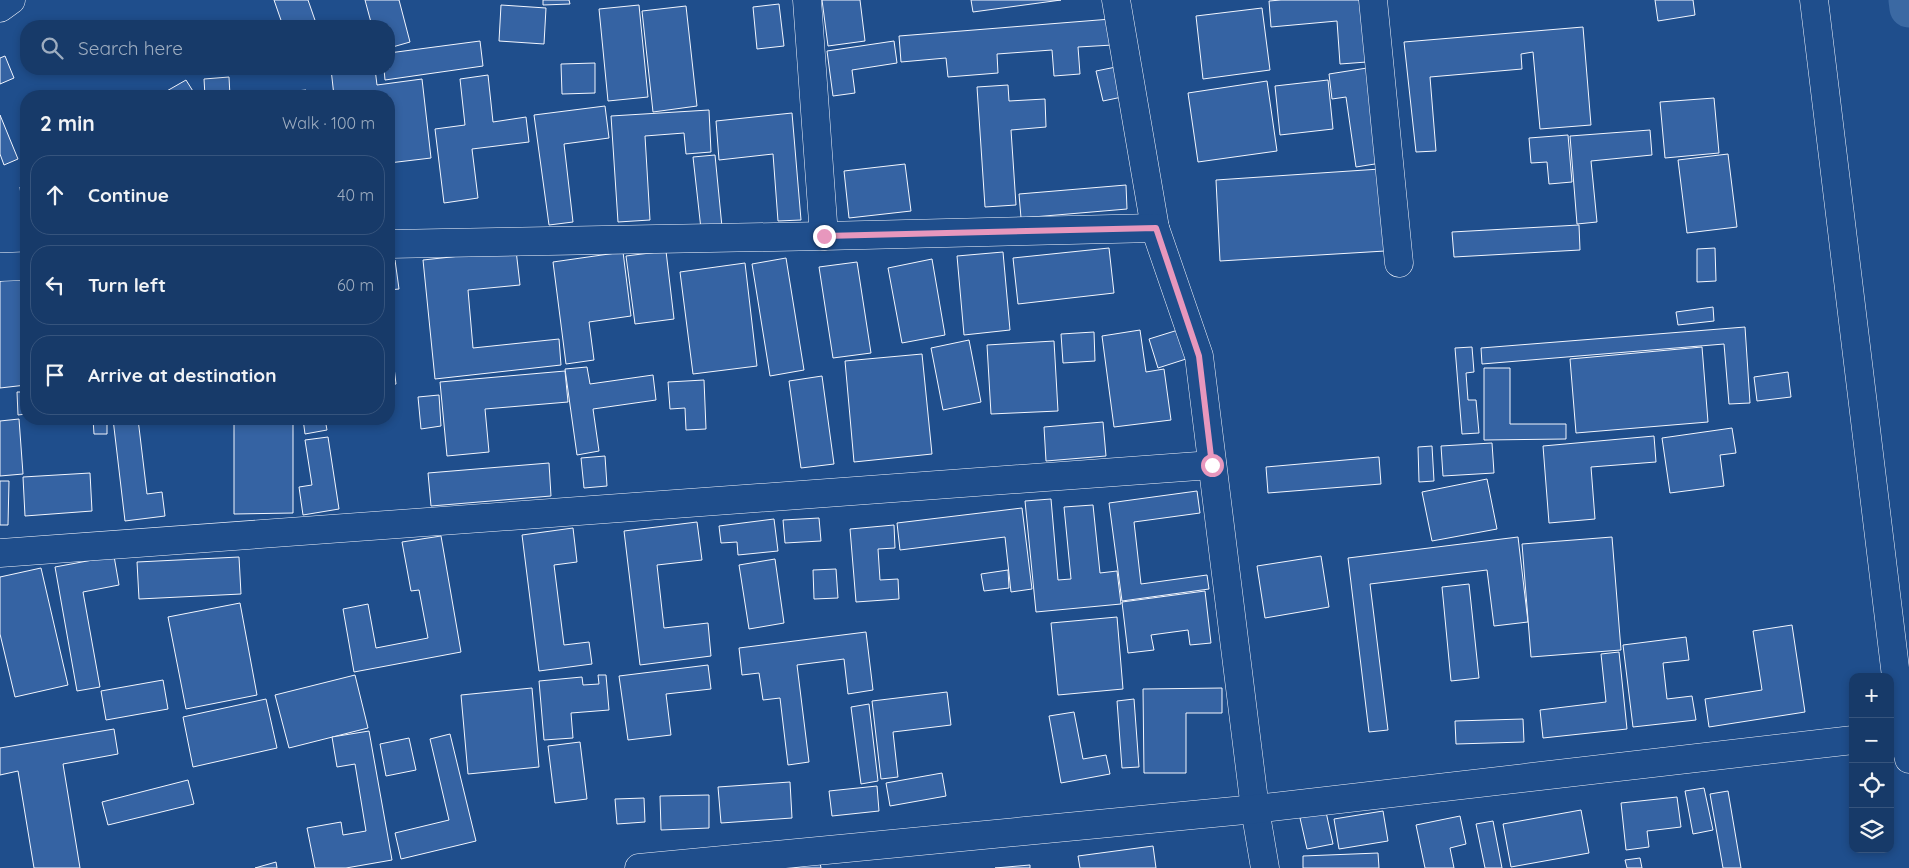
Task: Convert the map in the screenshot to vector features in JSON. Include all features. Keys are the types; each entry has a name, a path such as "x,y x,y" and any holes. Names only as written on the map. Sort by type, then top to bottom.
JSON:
{"street":[{"path":"0,8 11,0"},
{"path":"807,0 824,236"},
{"path":"1116,0 1156,228 1199,356 1255,809 1265,868"},
{"path":"1374,0 1399,263"},
{"path":"1814,0 1903,741"},
{"path":"395,244 1156,228"},
{"path":"0,268 20,266"},
{"path":"0,553 1212,465"},
{"path":"639,868 1255,809 1849,740"}],"building":[{"path":"274,0 308,0 315,20 281,20"},
{"path":"365,0 399,0 410,42 395,46 395,20 370,20"},
{"path":"543,0 569,0 570,4 543,5"},
{"path":"822,0 860,0 865,41 828,46"},
{"path":"971,0 1061,0 973,12"},
{"path":"1362,0 1367,62 1340,64 1337,21 1271,27 1269,1"},
{"path":"1655,0 1693,0 1695,15 1658,21"},
{"path":"779,4 784,46 757,49 753,7"},
{"path":"501,5 546,8 544,44 499,41"},
{"path":"639,5 648,97 608,101 599,9"},
{"path":"686,6 697,106 653,112 642,11"},
{"path":"1262,8 1270,70 1203,79 1196,16"},
{"path":"1111,19 1113,45 1078,47 1080,74 1054,76 1052,50 997,54 998,73 948,77 946,58 901,62 899,36"},
{"path":"1583,27 1591,125 1540,129 1533,52 1521,54 1522,69 1430,77 1436,151 1416,152 1404,42"},
{"path":"480,41 483,66 385,80 385,75 395,75 395,52"},
{"path":"894,41 897,63 852,70 855,93 833,96 827,51"},
{"path":"5,56 14,78 0,84 0,58"},
{"path":"595,63 595,93 562,94 561,64"},
{"path":"1116,67 1122,97 1103,101 1096,71"},
{"path":"1367,68 1381,163 1356,167 1346,97 1332,99 1329,74"},
{"path":"332,75 376,75 377,85 422,79 431,158 395,162 395,90 333,90"},
{"path":"488,75 493,122 526,117 529,142 472,149 478,198 444,203 435,129 465,125 460,79"},
{"path":"229,77 230,90 205,90 204,79"},
{"path":"186,80 192,90 168,90"},
{"path":"1328,80 1333,129 1280,135 1275,86"},
{"path":"1267,81 1277,151 1198,162 1188,93"},
{"path":"1008,85 1009,101 1045,99 1046,127 1011,130 1016,205 985,207 977,87"},
{"path":"1714,98 1719,153 1665,158 1660,102"},
{"path":"605,106 609,138 564,144 573,222 549,225 534,115"},
{"path":"709,110 711,152 686,154 684,133 645,136 650,220 618,222 611,116"},
{"path":"792,113 801,220 778,221 773,154 719,160 716,121"},
{"path":"0,115 18,159 4,165 0,154"},
{"path":"1650,130 1652,155 1591,161 1597,222 1577,224 1570,136"},
{"path":"1568,135 1572,182 1549,184 1547,162 1531,163 1529,138"},
{"path":"1728,154 1737,227 1687,233 1678,160"},
{"path":"715,155 722,227 701,229 693,157"},
{"path":"905,164 911,211 849,218 844,171"},
{"path":"1380,169 1385,251 1220,261 1216,180"},
{"path":"1126,185 1127,209 1021,218 1019,194"},
{"path":"1579,225 1580,250 1454,257 1452,232"},
{"path":"1109,248 1114,293 1018,304 1013,258"},
{"path":"1715,248 1716,281 1697,282 1697,249"},
{"path":"516,250 520,285 468,290 473,348 559,339 561,365 435,379 423,260"},
{"path":"666,251 674,319 635,324 626,256"},
{"path":"623,252 631,316 589,322 594,360 566,364 553,262"},
{"path":"1003,252 1010,330 964,335 957,256"},
{"path":"786,258 804,370 770,376 752,264"},
{"path":"932,259 945,335 902,343 888,268"},
{"path":"395,260 399,289 395,289"},
{"path":"857,262 871,353 833,358 819,267"},
{"path":"745,263 757,366 693,374 680,272"},
{"path":"20,279 20,386 0,388 0,281"},
{"path":"1713,307 1714,321 1678,325 1676,312"},
{"path":"1745,327 1750,403 1729,404 1724,344 1482,364 1481,348"},
{"path":"1140,330 1146,372 1164,369 1171,420 1114,427 1102,336"},
{"path":"1178,330 1186,359 1158,368 1149,339"},
{"path":"1094,332 1095,361 1063,363 1061,334"},
{"path":"969,340 981,402 943,410 931,348"},
{"path":"1054,341 1058,411 991,414 987,345"},
{"path":"1472,347 1474,372 1466,373 1468,400 1476,400 1479,433 1462,434 1455,348"},
{"path":"1702,347 1708,422 1576,433 1570,359"},
{"path":"922,354 932,454 854,462 845,361"},
{"path":"587,367 590,384 653,375 656,400 593,409 599,451 577,455 565,369"},
{"path":"1484,368 1510,368 1510,424 1566,424 1566,439 1484,440"},
{"path":"565,371 568,402 485,409 489,452 447,456 440,382"},
{"path":"1788,372 1791,397 1757,401 1754,377"},
{"path":"822,376 834,464 801,468 789,381"},
{"path":"704,380 706,429 686,430 685,408 670,409 668,382"},
{"path":"17,392 20,392 20,415 18,415"},
{"path":"439,395 441,426 421,429 418,397"},
{"path":"19,419 23,474 0,476 0,421"},
{"path":"1103,422 1106,456 1046,461 1044,427"},
{"path":"93,425 107,425 107,434 94,434"},
{"path":"114,425 139,425 147,494 162,492 165,516 125,521"},
{"path":"234,425 293,425 293,513 234,514"},
{"path":"304,425 326,425 327,430 305,434"},
{"path":"1732,428 1736,453 1720,455 1724,486 1670,493 1662,438"},
{"path":"1654,436 1656,462 1591,467 1595,519 1549,523 1543,446"},
{"path":"328,437 339,509 303,515 299,487 312,485 305,440"},
{"path":"1492,443 1494,473 1443,476 1441,446"},
{"path":"1432,446 1434,481 1419,482 1418,447"},
{"path":"605,456 607,486 584,488 581,458"},
{"path":"1379,457 1381,484 1268,493 1266,467"},
{"path":"549,463 551,496 431,506 428,473"},
{"path":"90,473 92,511 25,516 23,477"},
{"path":"1487,479 1497,529 1432,541 1422,492"},
{"path":"0,481 9,481 8,525 0,525"},
{"path":"1197,491 1200,513 1134,522 1141,584 1207,575 1209,589 1122,601 1109,503"},
{"path":"1051,499 1058,580 1071,579 1064,507 1093,505 1100,573 1117,571 1121,604 1036,612 1025,501"},
{"path":"1022,508 1032,589 1011,592 1005,537 900,550 897,523"},
{"path":"819,518 821,541 785,543 783,520"},
{"path":"774,519 778,551 738,555 737,542 721,543 719,526"},
{"path":"697,522 702,560 657,565 664,628 708,623 711,656 640,665 624,531"},
{"path":"894,525 895,548 878,549 880,580 898,579 899,599 856,602 850,529"},
{"path":"573,528 577,562 554,565 564,645 589,642 592,664 539,671 522,535"},
{"path":"441,536 461,652 354,672 343,609 368,604 376,648 428,638 419,590 411,591 402,542"},
{"path":"1518,537 1528,622 1494,626 1487,570 1370,584 1388,730 1369,732 1348,558"},
{"path":"1612,537 1621,650 1531,657 1522,544"},
{"path":"114,556 119,585 83,592 100,687 77,691 55,567"},
{"path":"1321,556 1329,607 1265,618 1257,566"},
{"path":"239,557 241,594 139,599 137,562"},
{"path":"775,559 784,623 749,629 739,565"},
{"path":"41,568 68,685 15,697 0,634 0,577"},
{"path":"836,569 838,598 814,599 813,570"},
{"path":"1008,570 1009,588 984,591 981,574"},
{"path":"1469,584 1479,678 1451,681 1442,587"},
{"path":"1205,591 1211,643 1190,645 1188,630 1151,635 1154,650 1128,653 1122,602"},
{"path":"240,603 257,695 186,709 168,617"},
{"path":"1117,617 1123,689 1058,695 1051,623"},
{"path":"1792,625 1805,712 1709,727 1705,699 1762,690 1753,631"},
{"path":"866,632 873,690 848,694 844,659 797,665 809,762 788,765 780,698 763,700 759,673 742,675 739,648"},
{"path":"1686,637 1689,660 1663,663 1667,699 1692,696 1696,720 1633,727 1623,645"},
{"path":"1619,652 1627,729 1543,738 1540,710 1606,702 1601,654"},
{"path":"708,665 711,689 666,694 671,735 628,740 619,676"},
{"path":"355,675 368,728 289,748 275,695"},
{"path":"598,675 606,675 609,710 571,713 573,738 544,740 539,681 582,677 583,685 599,684"},
{"path":"163,680 168,709 106,720 101,691"},
{"path":"532,688 539,767 468,774 461,695"},
{"path":"1222,688 1222,713 1186,713 1186,773 1144,773 1143,689"},
{"path":"947,692 951,725 893,732 898,777 881,779 872,701"},
{"path":"266,699 277,748 193,767 183,717"},
{"path":"1134,699 1139,767 1122,768 1117,701"},
{"path":"869,704 878,781 861,784 851,707"},
{"path":"1074,712 1083,759 1106,755 1110,774 1061,783 1049,716"},
{"path":"1523,719 1524,742 1456,744 1455,721"},
{"path":"114,729 118,754 63,764 80,868 34,868 18,771 0,775 0,748"},
{"path":"369,731 392,860 346,868 315,868 307,828 341,822 343,835 366,831 355,764 337,767 332,737"},
{"path":"450,734 476,841 401,859 395,833 449,820 430,739"},
{"path":"409,738 416,770 386,776 380,744"},
{"path":"580,742 587,799 555,803 548,746"},
{"path":"942,773 946,796 890,806 886,783"},
{"path":"188,780 194,804 108,825 102,802"},
{"path":"790,782 792,818 721,823 718,787"},
{"path":"877,786 879,811 832,816 829,791"},
{"path":"1704,788 1713,830 1693,834 1685,791"},
{"path":"1728,791 1741,868 1723,868 1710,794"},
{"path":"709,795 709,828 661,830 660,796"},
{"path":"1677,797 1681,827 1647,831 1649,847 1626,850 1621,803"},
{"path":"644,798 645,822 617,824 615,799"},
{"path":"1581,810 1589,853 1511,867 1503,824"},
{"path":"1383,811 1388,841 1339,849 1334,819"},
{"path":"1326,812 1333,844 1307,849 1300,818"},
{"path":"1460,816 1466,844 1450,848 1454,868 1425,868 1416,825"},
{"path":"1493,821 1502,868 1485,868 1476,824"},
{"path":"1153,846 1156,868 1080,868 1078,856"},
{"path":"1378,853 1379,868 1303,868 1303,856"},
{"path":"1640,858 1642,868 1627,868 1625,860"},
{"path":"276,862 277,868 255,868"},
{"path":"820,863 821,868 792,868"},
{"path":"1030,865 1030,868 995,868"}],"waterway":[{"path":"1908,0 1909,8"}],"route":[{"path":"824,236 1156,228 1199,356 1212,465"}]}
